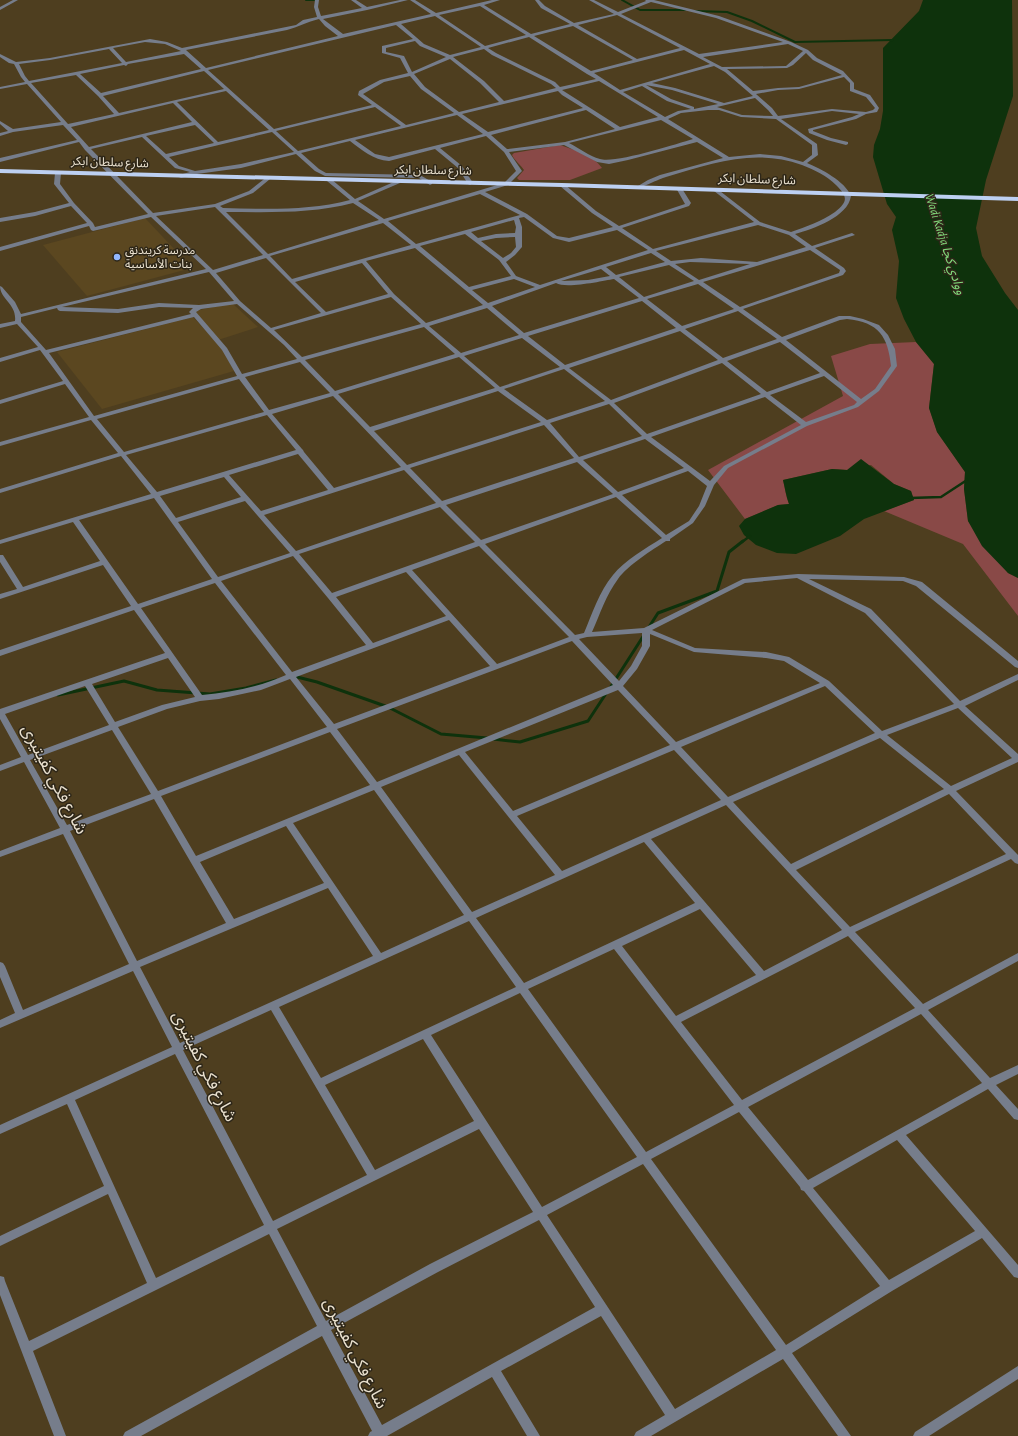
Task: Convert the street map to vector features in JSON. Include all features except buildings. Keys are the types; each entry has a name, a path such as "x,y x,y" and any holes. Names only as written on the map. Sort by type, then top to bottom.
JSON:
{"highway":[{"name":"شارع سلطان ابكر","path":"0,171 430,183 679,188 1018,199"}],"street":[{"path":"0,9 16,0"},
{"path":"318,0 315,8 319,18 342,36"},
{"path":"353,0 367,9"},
{"path":"0,88 126,65 183,51 293,28 303,22 319,18 406,0"},
{"path":"412,0 484,47 553,83 558,90 618,129"},
{"path":"466,0 473,6"},
{"path":"100,95 342,36 498,0"},
{"path":"537,0 543,7 637,61"},
{"path":"591,0 683,49 715,64 732,75 770,109 777,118 814,144 815,155 803,164"},
{"path":"405,126 374,106 360,94 361,92 382,81 410,74 450,57 529,35 618,14 650,1 704,13 790,43 806,51 815,59 840,72 852,83 852,90 868,96 876,106 876,110 854,118 810,129 811,132 846,144"},
{"path":"480,4 620,91 662,119 727,158"},
{"path":"398,23 422,45 450,57 482,82 502,102"},
{"path":"0,62 50,59 155,40 165,42 183,51 317,170 325,174 347,176 407,176 420,178 430,183"},
{"path":"0,326 50,309 211,271 267,256 506,184 519,170 506,151 487,134 423,88 410,74 404,60 397,55 384,53 384,47 416,40"},
{"path":"697,56 790,43"},
{"path":"110,48 126,65"},
{"path":"589,73 683,49"},
{"path":"722,68 787,67 791,66 799,56 806,51"},
{"path":"0,54 8,61"},
{"path":"16,62 23,76 79,141 152,215 211,271 238,302 286,344 335,393 441,504 574,638 920,1008 1018,1116"},
{"path":"620,91 715,64"},
{"path":"78,74 118,115"},
{"path":"506,151 565,143 662,119 680,112 707,108 778,89 799,88 844,76"},
{"path":"181,176 197,172 241,166 600,79"},
{"path":"645,84 673,89 724,104"},
{"path":"645,84 669,100 696,110"},
{"path":"0,135 12,131 66,125 118,115 226,90"},
{"path":"174,102 218,144"},
{"path":"165,156 374,106"},
{"path":"707,108 720,109 741,116 777,118 832,110 866,113"},
{"path":"351,140 382,160 399,157 586,109"},
{"path":"0,122 12,131"},
{"path":"87,149 196,123"},
{"path":"143,136 179,168 197,172"},
{"path":"565,143 599,161 609,162 626,160 697,140"},
{"path":"0,160 79,141"},
{"path":"436,147 460,167 470,183"},
{"path":"640,187 647,182 727,158 755,155 771,156 803,164 831,177 847,194 847,202 832,217 807,229 791,234"},
{"path":"58,173 57,184 72,204 91,224 93,229 152,215 216,205 251,192 268,178"},
{"path":"329,180 354,201 384,221 417,247 524,336 610,402 646,436 711,485"},
{"path":"220,210 295,209 354,201 398,182"},
{"path":"562,185 581,202 669,263 700,282 781,339 823,374 861,402"},
{"path":"481,192 525,216 555,237 562,239 579,238 618,228 687,205 688,203 679,188"},
{"path":"369,430 499,389 564,366 739,309 841,274 843,271 791,234 758,223 716,190"},
{"path":"0,212 3,220 35,214 72,204"},
{"path":"216,205 325,314"},
{"path":"291,281 525,216"},
{"path":"503,261 513,254 519,247 519,227 516,218"},
{"path":"0,444 424,325 487,306 554,282 652,251 758,223"},
{"path":"0,249 91,224"},
{"path":"468,232 503,261 514,277"},
{"path":"477,240 496,236 518,235"},
{"path":"0,492 122,454 268,413 644,300 852,235"},
{"path":"554,282 584,284 616,278 669,263 696,260 762,263"},
{"path":"364,261 392,295 424,325 499,389 545,422 578,459 668,539"},
{"path":"602,267 804,425"},
{"path":"468,289 514,277 541,287"},
{"path":"0,288 17,309 19,319 44,350 92,417 155,494 216,580 376,786 845,1436"},
{"path":"269,330 392,295"},
{"path":"50,309 118,311 159,305 199,307 238,302"},
{"path":"199,307 192,312 225,348 240,377 332,490"},
{"path":"0,360 195,315"},
{"path":"259,514 610,402 721,360 839,318 847,317 870,322 880,327 886,334 893,351 894,366 877,390 856,406 804,425 726,467 711,485 702,506 691,522 668,539 640,555 616,576 605,593 588,635"},
{"path":"0,653 646,436 823,374"},
{"path":"0,402 66,382"},
{"path":"0,542 301,451"},
{"path":"331,596 689,469"},
{"path":"225,474 331,596 371,646"},
{"path":"174,521 246,498"},
{"path":"74,519 200,698"},
{"path":"0,557 22,590"},
{"path":"0,597 105,562"},
{"path":"408,569 495,667"},
{"path":"790,869 950,790 1018,759 959,705 868,611 798,576"},
{"path":"0,854 574,638 588,635 646,630 743,581 798,576 904,579 919,584 1018,665"},
{"path":"0,768 165,707 200,698 219,696 261,687 451,617"},
{"path":"646,630 694,650 766,655 786,659 826,683 882,734 950,790 1015,858 849,932 675,1021"},
{"path":"195,860 619,686 634,667 646,646 646,630"},
{"path":"0,713 170,654"},
{"path":"0,1130 379,957 727,801 882,734 959,705 1018,677"},
{"path":"87,683 156,795 232,924"},
{"path":"511,815 826,683"},
{"name":"شارع فكي كفيتيرى","path":"0,713 26,758 219,1129 325,1327 378,1435"},
{"path":"460,752 561,876"},
{"path":"288,822 379,957"},
{"path":"645,838 763,976"},
{"path":"0,1024 232,924 330,884"},
{"path":"318,1083 702,904"},
{"path":"616,945 805,1187 888,1287"},
{"path":"129,1436 434,1268 540,1214 920,1008 1018,957"},
{"path":"0,966 21,1015"},
{"path":"273,1005 373,1176"},
{"path":"425,1034 481,1124 673,1416"},
{"path":"805,1187 988,1084 1018,1069"},
{"path":"70,1098 154,1285"},
{"path":"27,1348 481,1124"},
{"path":"899,1135 1018,1273"},
{"path":"0,1241 110,1188"},
{"path":"640,1436 784,1352 888,1287 983,1232"},
{"path":"0,1281 60,1436"},
{"path":"378,1435 602,1309"},
{"path":"494,1370 534,1436"},
{"path":"919,1436 1018,1372"}],"shaded area":[{"path":"560,145 589,156 602,168 570,180 519,180 517,178 524,170 513,157 512,155 514,153"},
{"name":"مدرسة كريندنق بنات الأساسية","path":"145,218 192,268 87,296 43,245"},
{"path":"232,303 258,327 218,340 195,311"},
{"path":"193,317 223,349 234,371 102,409 57,352"},
{"path":"916,342 934,364 929,408 937,432 965,472 964,489 968,521 1008,573 1018,578 1018,616 963,544 884,511 914,500 911,491 894,484 871,465 847,470 832,469 783,480 789,504 778,505 745,519 708,470 843,396 831,356 870,344"}],"water":[{"name":"Wadi Kadja ووادي كجا","path":"923,0 1012,0 1013,96 986,180 976,228 982,256 1005,293 1018,310 1018,578 1008,573 982,546 968,521 964,489 965,472 937,432 929,408 934,364 916,342 904,319 896,298 899,261 892,230 896,217 887,204 873,157 874,145 880,129 883,111 883,48 919,11"},
{"path":"861,459 894,484 911,491 914,500 864,519 840,536 796,554 777,553 756,545 744,535 739,526 745,519 778,505 789,504 783,480 832,469 847,470"}],"waterway":[{"path":"306,0 314,0"},
{"path":"622,0 640,10 685,10"},
{"path":"695,11 727,12 752,21 795,42 893,40"},
{"path":"910,498 941,497 967,480"},
{"path":"742,542 750,536"},
{"path":"649,627 658,613 717,591 729,552 743,541"},
{"path":"610,688 644,635"},
{"path":"293,676 317,682 388,707 441,734 487,738"},
{"path":"58,695 124,681 157,690 210,694 246,688 276,680"},
{"path":"493,739 520,742 588,721 607,692"}],"place":[{"name":"مدرسة كريندنق بنات الأساسية","path":"117,257"}]}
